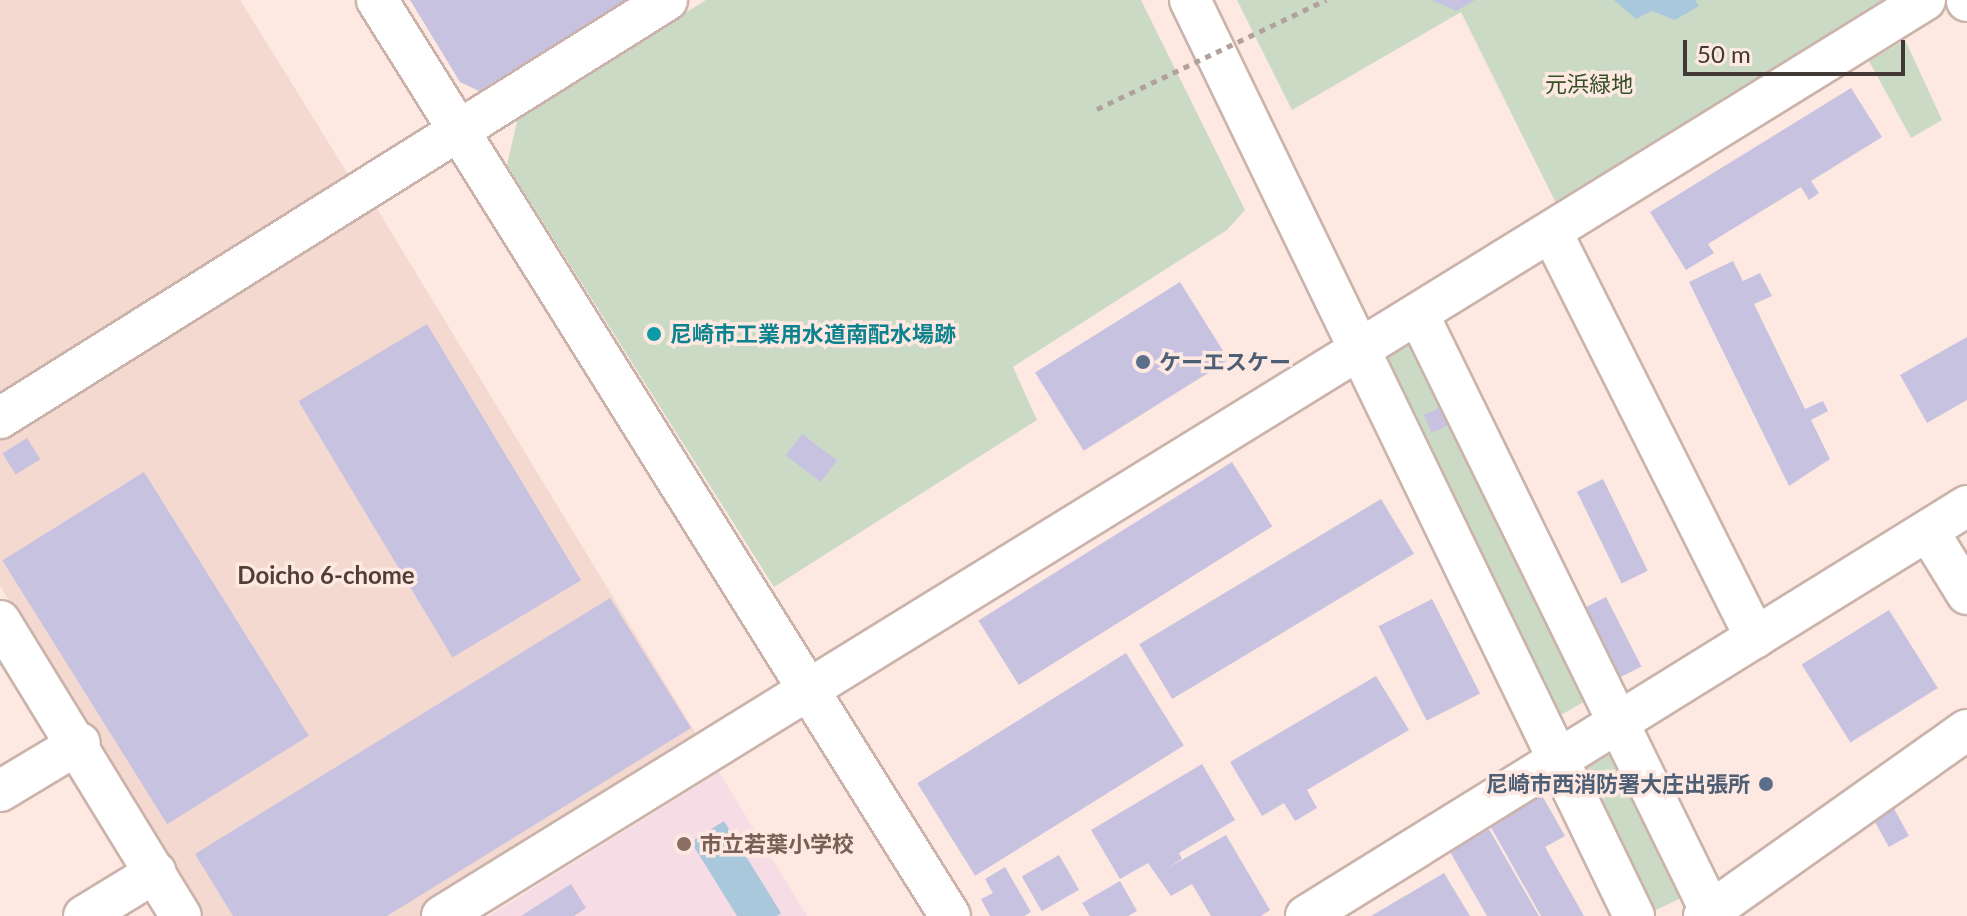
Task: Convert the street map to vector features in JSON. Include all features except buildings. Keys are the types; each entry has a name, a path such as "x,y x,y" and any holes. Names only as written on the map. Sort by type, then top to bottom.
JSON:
{"street":[{"path":"377,0 950,916"},
{"path":"0,418 667,0"},
{"path":"1190,0 1634,916"},
{"path":"442,916 1358,350 1419,316 1925,0"},
{"path":"1552,233 1756,638"},
{"path":"1419,316 1620,721 1709,915 1967,730"},
{"path":"1306,916 1967,506"},
{"path":"1928,531 1967,594"},
{"path":"0,621 80,743 181,916"},
{"path":"0,791 80,743"},
{"path":"84,916 156,872"}],"path":[{"path":"1097,109 1326,0"}],"shaded area":[{"path":"0,0 240,0 351,179 0,395"},
{"path":"374,204 701,742 421,916 204,916 0,586 0,433"},
{"name":"市立若葉小学校","path":"719,772 807,916 489,916"}],"green space":[{"path":"706,0 1141,0 1245,210 1227,230 1013,367 1037,420 774,587 507,165 518,117"},
{"name":"元浜緑地","path":"1237,0 1886,0 1556,203 1461,12 1292,110"},
{"path":"1905,40 1942,120 1911,138 1869,61"},
{"path":"1413,343 1587,700 1554,719 1386,358"},
{"path":"1611,744 1685,896 1652,912 1578,760"}],"water":[{"path":"1614,0 1695,0 1699,6 1675,20 1652,11 1636,19"},
{"path":"724,821 781,913 777,916 737,916 691,842"}],"place":[{"name":"尼崎市工業用水道南配水場跡","path":"654,334"},
{"name":"ケーエスケー","path":"1143,362"},
{"name":"尼崎市西消防署大庄出張所","path":"1766,784"},
{"name":"市立若葉小学校","path":"684,844"}],"district":[{"name":"Doicho 6-chome","path":"326,575"}]}
